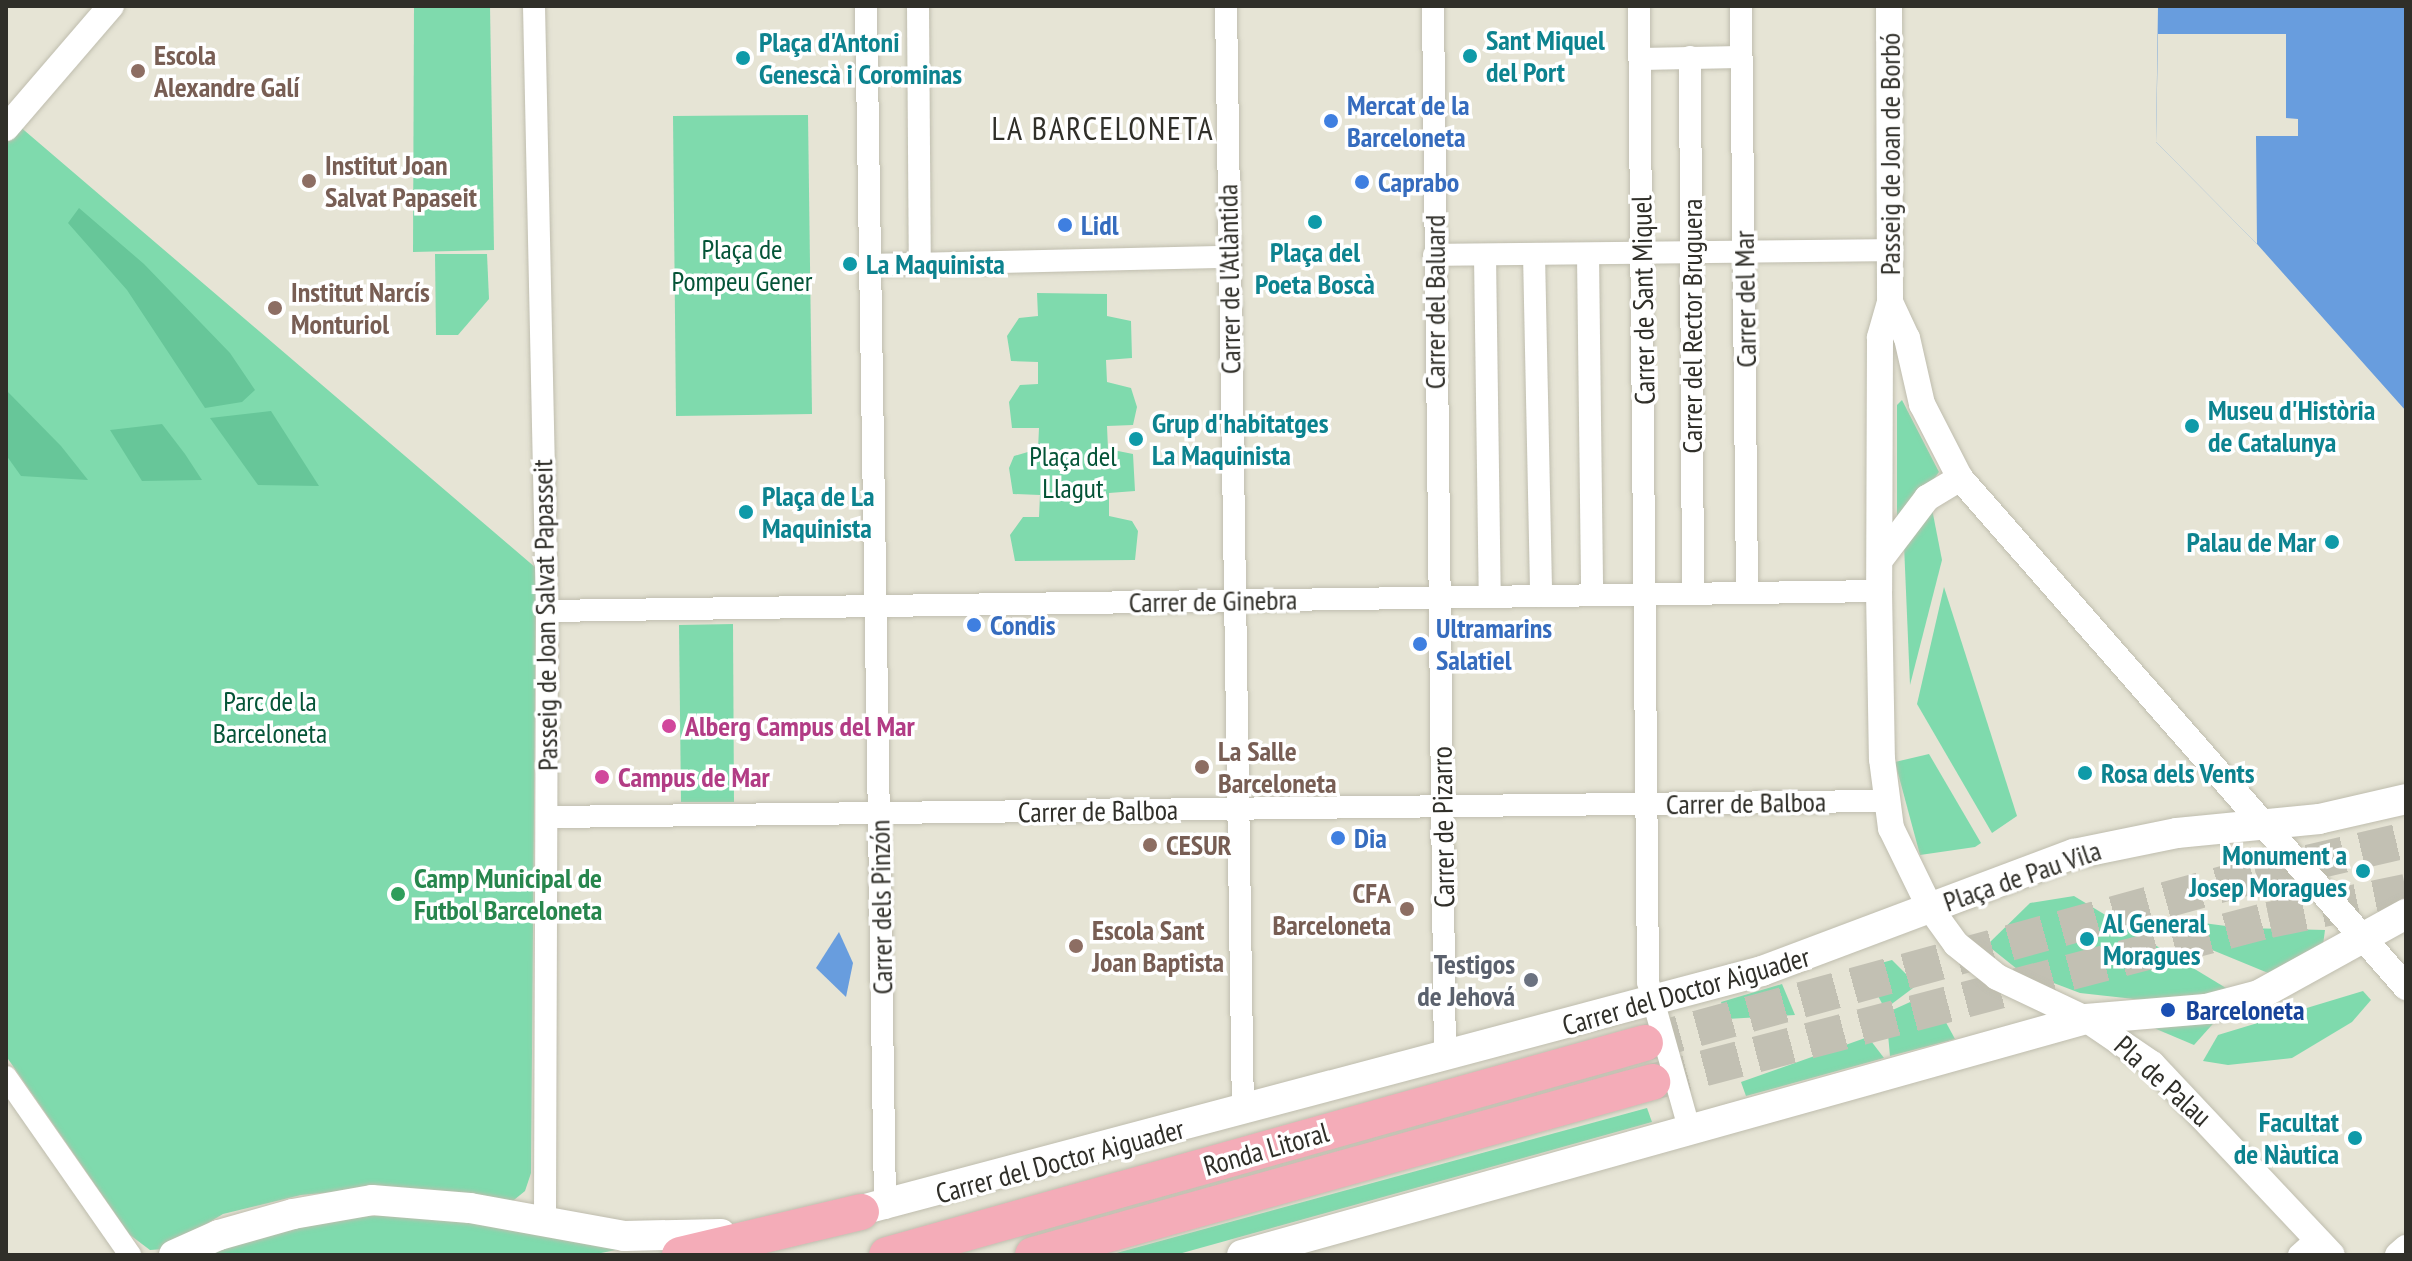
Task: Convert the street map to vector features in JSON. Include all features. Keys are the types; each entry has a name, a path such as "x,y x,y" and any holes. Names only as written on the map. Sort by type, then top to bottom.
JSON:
{"highway":[{"name":"Ronda Litoral","path":"887,1254 1645,1043"},
{"name":"Ronda Litoral","path":"1033,1255 1652,1082"},
{"path":"680,1255 873,1210"}],"main road":[{"name":"Plaça de Pau Vila","path":"1930,908 2110,845 2264,826 2406,799"},
{"name":"Carrer del Doctor Aiguader","path":"174,1255 219,1235 279,1218 372,1200 470,1208 624,1236 709,1236 873,1210 1652,1002 1788,963 1930,908"},
{"path":"1242,1255 2086,1019 2206,1009 2259,995 2362,941 2406,914"}],"street":[{"path":"6,128 111,6"},
{"name":"Passeig de Joan Salvat Papasseit","path":"534,6 549,817 545,1223"},
{"name":"Carrer dels Pinzón","path":"866,6 873,606 880,815 873,1210"},
{"path":"918,6 920,264"},
{"name":"Carrer de l'Atlàntida","path":"1226,6 1235,807 1243,1112"},
{"name":"Carrer del Baluard","path":"1433,6 1437,597"},
{"name":"Carrer de Sant Miquel","path":"1639,6 1646,594 1645,804 1652,1002"},
{"name":"Carrer del Mar","path":"1741,6 1747,593"},
{"name":"Passeig de Joan de Borbó","path":"1880,560 1880,338 1890,302 1891,250 1889,6"},
{"name":"Carrer del Rector Bruguera","path":"1690,57 1693,594"},
{"path":"1640,59 1741,57"},
{"path":"1434,255 1891,250"},
{"path":"1534,254 1541,596"},
{"path":"1485,255 1490,596"},
{"path":"1588,255 1592,595"},
{"path":"868,265 1229,257"},
{"name":"Passeig de Joan de Borbó","path":"1890,302 1907,338 1922,404 1960,478 2264,826"},
{"path":"1930,908 1891,828 1887,801 1880,560 1927,498 1960,478"},
{"name":"Carrer de Ginebra","path":"547,611 1879,591"},
{"name":"Carrer de Pizarro","path":"1437,597 1444,805 1445,1058"},
{"name":"Carrer de Balboa","path":"549,817 1887,801"},
{"path":"2264,826 2362,941 2406,987"},
{"name":"Plaça de Pau Vila","path":"1930,908 1956,944 1997,977 2086,1019"},
{"path":"1652,1002 1690,1131"},
{"name":"Pla de Palau","path":"2086,1019 2132,1048 2175,1085 2316,1250"},
{"path":"6,1077 130,1255"},
{"path":"2398,1255 2406,1248"}],"green space":[{"path":"414,6 490,6 494,250 413,252"},
{"name":"Plaça de Pompeu Gener","path":"808,115 812,414 676,416 673,116"},
{"name":"Parc de la Barceloneta","path":"18,125 536,568 531,1173 525,1191 509,1204 367,1189 301,1195 223,1214 164,1249 150,1250 130,1235 6,1056 6,139"},
{"path":"79,208 144,264 230,353 255,390 242,402 205,408 127,290 68,223"},
{"path":"435,254 487,254 489,299 458,335 436,335"},
{"name":"Plaça del Llagut","path":"1037,293 1107,294 1107,316 1131,321 1132,358 1106,360 1107,382 1131,388 1137,407 1133,425 1107,426 1108,449 1133,454 1135,491 1109,493 1109,516 1132,521 1138,531 1135,560 1015,561 1010,535 1023,517 1039,517 1040,495 1013,494 1009,468 1014,456 1038,449 1039,428 1012,428 1009,402 1020,385 1038,384 1038,362 1011,361 1007,336 1019,318 1038,316"},
{"path":"6,390 61,446 88,480 21,476 6,455"},
{"path":"1902,400 1939,472 1897,530 1897,405"},
{"path":"271,411 319,486 258,485 210,418"},
{"path":"162,424 202,480 142,481 110,430"},
{"path":"1932,509 1942,560 1910,685 1904,545"},
{"path":"1944,587 2017,816 1992,833 1917,704"},
{"path":"733,624 734,802 681,802 679,625"},
{"path":"1929,754 1981,843 1975,847 1920,855 1895,762"},
{"path":"2074,896 2231,991 2161,1002 2080,993 2017,969 1987,945 2030,903"},
{"path":"2143,915 2241,928 2325,930 2323,945 2273,975 2149,924"},
{"path":"1892,960 1917,985 1885,1009 1863,968"},
{"path":"1782,984 1795,1015 1727,1019 1721,1002"},
{"path":"2363,991 2371,1000 2352,1022 2292,1058 2228,1065 2203,1061 2218,1035"},
{"path":"1930,993 1955,1039 1890,1056 1886,1013"},
{"path":"2219,1017 2194,1045 2142,1023"},
{"path":"1868,1037 1884,1058 1746,1096 1741,1082"},
{"path":"1647,1108 1652,1122 1175,1255 1109,1255"},
{"path":"404,1214 454,1219 621,1249 591,1255 204,1255 243,1239 353,1217"}],"water":[{"path":"2158,6 2406,6 2406,411 2257,244 2156,142"},
{"path":"839,932 853,963 846,997 816,968"}],"pier":[{"path":"2158,34 2286,34 2286,118 2298,119 2298,136 2256,136 2257,244 2156,142"}],"tunnel":[{"path":"1645,1043 2256,875 2406,840"},
{"path":"1652,1082 2269,920 2406,892"}],"place":[{"name":"Sant Miquel del Port","path":"1470,56"},
{"name":"Plaça d'Antoni Genescà i Corominas","path":"743,58"},
{"name":"Escola Alexandre Galí","path":"138,71"},
{"name":"Mercat de la Barceloneta","path":"1331,121"},
{"name":"Institut Joan Salvat Papaseit","path":"309,181"},
{"name":"Caprabo","path":"1362,182"},
{"name":"Plaça del Poeta Boscà","path":"1315,222"},
{"name":"Lidl","path":"1065,225"},
{"name":"La Maquinista","path":"850,264"},
{"name":"Institut Narcís Monturiol","path":"275,308"},
{"name":"Museu d'Història de Catalunya","path":"2192,426"},
{"name":"Grup d'habitatges La Maquinista","path":"1136,439"},
{"name":"Plaça de La Maquinista","path":"746,512"},
{"name":"Palau de Mar","path":"2332,542"},
{"name":"Condis","path":"974,625"},
{"name":"Ultramarins Salatiel","path":"1420,644"},
{"name":"Alberg Campus del Mar","path":"669,726"},
{"name":"La Salle Barceloneta","path":"1202,767"},
{"name":"Rosa dels Vents","path":"2085,773"},
{"name":"Campus de Mar","path":"602,777"},
{"name":"Dia","path":"1338,838"},
{"name":"CESUR","path":"1150,845"},
{"name":"Monument a Josep Moragues","path":"2363,871"},
{"name":"Camp Municipal de Futbol Barceloneta","path":"398,894"},
{"name":"CFA Barceloneta","path":"1407,909"},
{"name":"Al General Moragues","path":"2087,939"},
{"name":"Escola Sant Joan Baptista","path":"1076,946"},
{"name":"Testigos de Jehová","path":"1531,980"},
{"name":"Barceloneta","path":"2168,1010"},
{"name":"Facultat de Nàutica","path":"2355,1138"}],"district":[{"name":"LA BARCELONETA","path":"1103,128"}]}
